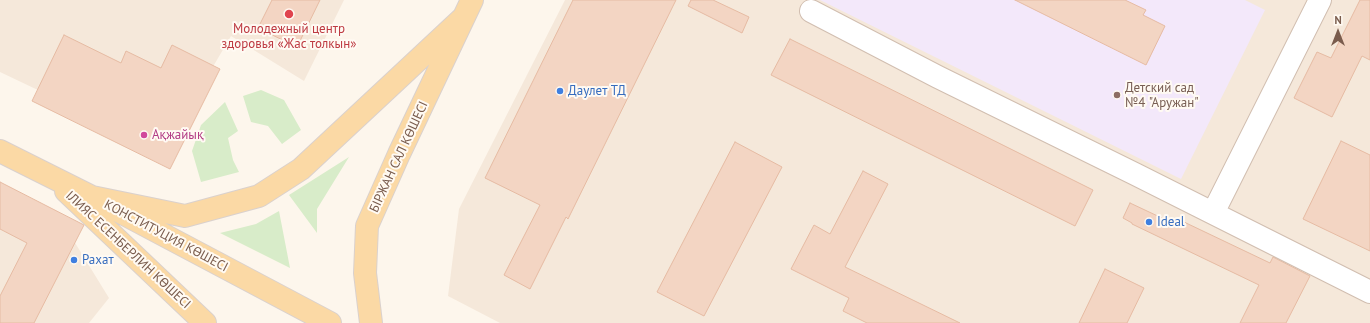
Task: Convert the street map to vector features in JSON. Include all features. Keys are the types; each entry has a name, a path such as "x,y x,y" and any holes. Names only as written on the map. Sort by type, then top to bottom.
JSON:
{"main road":[{"path":"92,196 185,216 259,196 301,169 468,8"},
{"name":"БІРЖАН САЛ КӨШЕСІ","path":"371,323 365,273 367,226 399,154 468,8"},
{"name":"КОНСТИТУЦИЯ КӨШЕСІ","path":"0,151 92,196 330,323"},
{"name":"ІЛИЯС ЕСЕНБЕРЛИН КӨШЕСІ","path":"51,177 205,323"}],"street":[{"path":"1213,212 1320,0"},
{"path":"811,11 938,78 1213,212 1370,292"}],"shaded area":[{"path":"0,0 344,0 304,81 231,36 164,150 0,72"},
{"path":"565,0 1370,0 1370,323 500,323 448,296 459,209"},
{"name":"Детский сад №4 \"Аружан\"","path":"820,0 1245,0 1265,10 1181,179"},
{"path":"0,187 61,220 109,298 89,323 0,323"}],"green space":[{"path":"261,90 284,100 301,130 282,144 268,126 251,122 243,96"},
{"path":"225,102 238,131 228,138 233,160 239,172 201,182 192,151 201,125"},
{"path":"349,157 317,209 317,233 289,195"},
{"path":"279,211 290,268 220,233 256,224"}],"building":[{"name":"Молодежный центр здоровья «Жас толкын»","path":"272,0 320,0 297,47 258,28"},
{"path":"573,0 676,0 568,219 566,217 530,289 504,275 540,205 485,178"},
{"path":"691,0 713,0 749,17 742,33 688,6"},
{"path":"1015,0 1125,0 1146,10 1143,15 1165,26 1146,65"},
{"path":"1360,0 1370,0 1370,60 1362,56 1332,117 1294,98 1317,52 1331,58"},
{"name":"Ақжайық","path":"64,35 121,63 126,51 161,68 172,45 220,69 170,169 32,101"},
{"path":"790,39 1093,190 1075,226 771,75"},
{"path":"1341,141 1370,155 1370,251 1303,219"},
{"path":"735,142 782,167 704,316 657,292"},
{"path":"863,171 888,184 845,267 960,323 867,323 843,311 849,298 791,269 814,225 830,234"},
{"path":"0,182 84,225 34,323 0,323 0,296 27,243 0,229"},
{"path":"1130,203 1181,227 1184,222 1270,263 1273,257 1310,276 1286,323 1240,323 1259,285 1132,224 1123,218"},
{"path":"1105,269 1144,288 1127,323 1079,323"}],"place":[{"name":"Молодежный центр здоровья «Жас толкын»","path":"289,14"},
{"name":"Даулет ТД","path":"560,91"},
{"name":"Детский сад №4 \"Аружан\"","path":"1117,95"},
{"name":"Ақжайық","path":"144,135"},
{"name":"Ideal","path":"1149,222"},
{"name":"Рахат","path":"74,260"}]}
